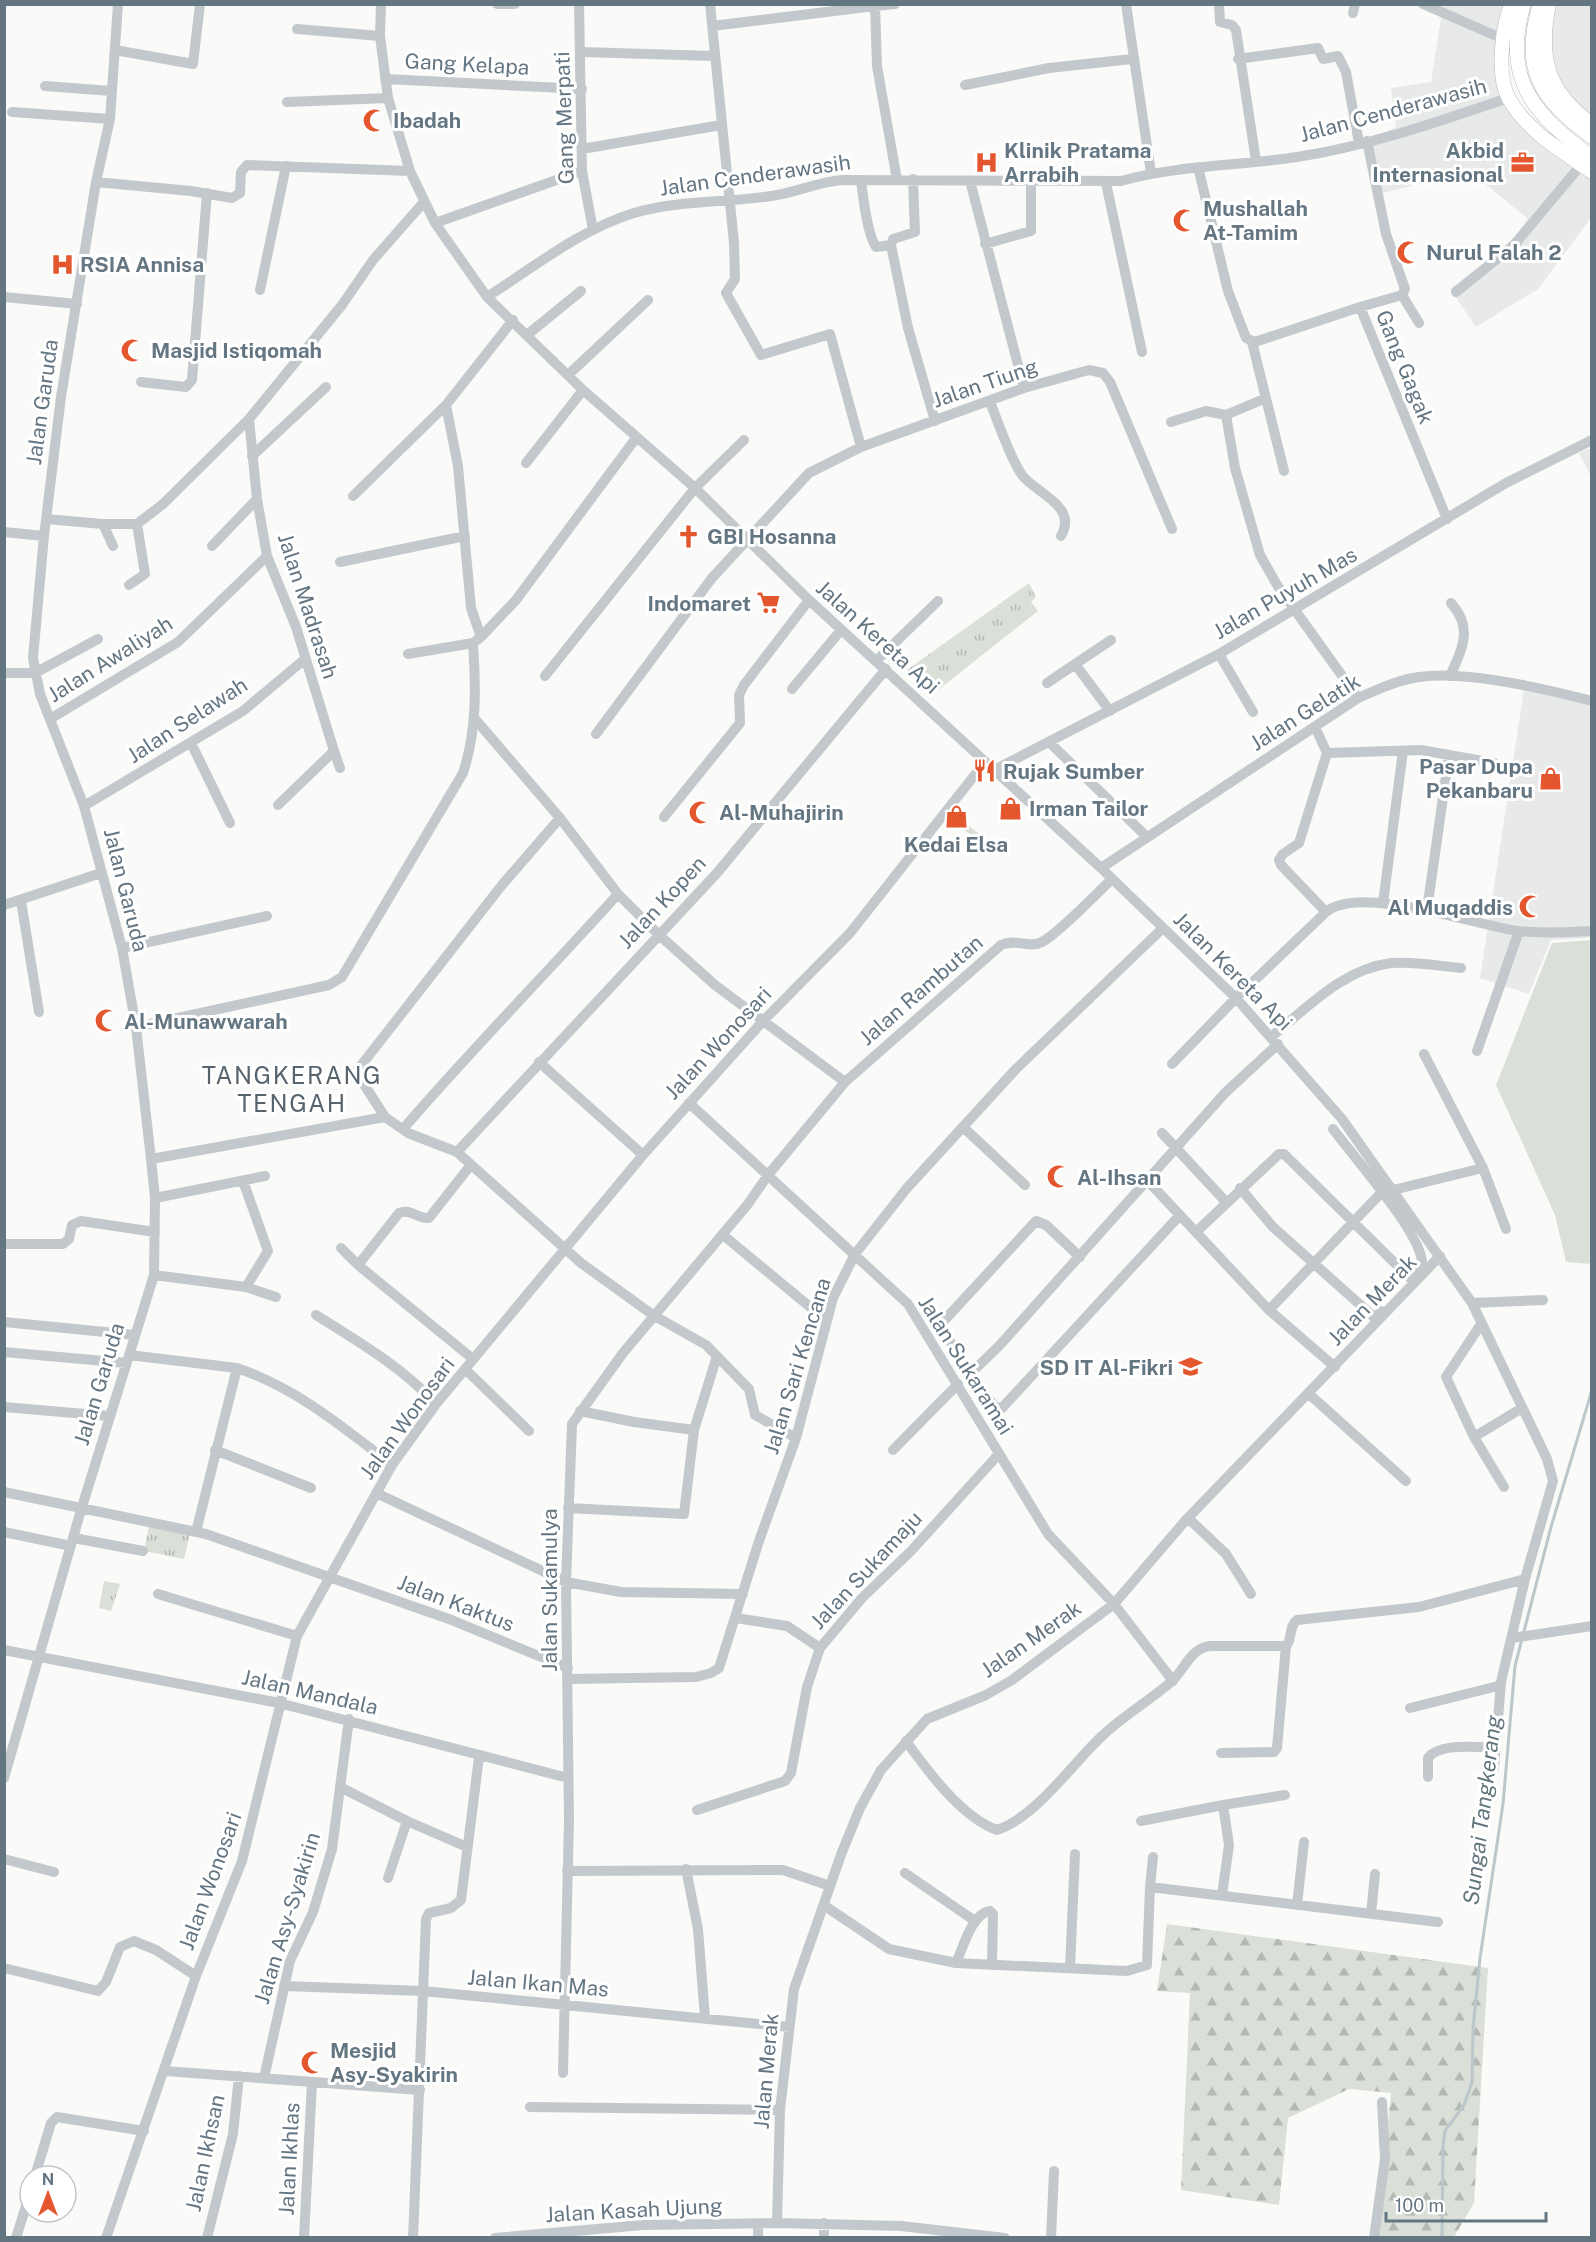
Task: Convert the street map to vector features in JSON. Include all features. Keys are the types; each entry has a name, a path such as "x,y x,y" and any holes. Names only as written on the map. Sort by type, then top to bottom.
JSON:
{"main road":[{"path":"1511,4 1503,39 1502,59 1508,98 1538,133 1588,164"},
{"path":"1524,4 1517,32 1515,53 1521,81 1544,118 1588,164"},
{"path":"1540,4 1531,39 1534,70 1540,85 1556,109 1592,137"},
{"path":"1549,4 1544,42 1547,69 1560,95 1570,107 1592,124"}],"street":[{"name":"Jalan Garuda","path":"5,1777 81,1510 154,1275 155,1232 151,1159 135,1027 122,948 84,806 35,673 33,638 46,519 77,304 96,182 110,118 118,4"},
{"path":"115,50 193,64 200,4"},
{"name":"Jalan Kereta Api","path":"381,4 380,36 388,98 410,171 423,203 435,223 487,297 583,390 695,488 809,600 1101,868 1236,998 1342,1119 1387,1191 1440,1256 1472,1302 1547,1459 1553,1478 1502,1682 1494,1768"},
{"path":"497,4 515,4"},
{"name":"Gang Merpati","path":"579,4 582,52 582,171 593,230"},
{"path":"710,4 730,199 735,279 726,293 760,355 830,334 861,447"},
{"path":"712,26 790,10 895,4"},
{"path":"1126,4 1132,59 1151,173"},
{"path":"1220,4 1220,22 1232,25 1236,30 1238,59 1256,161"},
{"path":"1423,4 1503,39"},
{"path":"875,6 877,66 897,180"},
{"path":"297,29 380,36"},
{"path":"1238,59 1318,48 1323,59 1338,56 1346,72 1386,234 1405,289 1402,295 1360,307"},
{"path":"582,52 714,56"},
{"path":"965,85 1049,68 1132,59"},
{"name":"Gang Kelapa","path":"385,79 582,89"},
{"path":"45,86 111,91"},
{"path":"287,102 388,98"},
{"name":"Jalan Cenderawasih","path":"487,297 593,230 654,208 768,197 787,194 822,182 913,179 970,182 1106,183 1151,173 1298,157 1431,124 1508,98"},
{"path":"12,112 110,118"},
{"path":"582,149 721,125"},
{"path":"1456,292 1514,245 1588,164"},
{"path":"96,182 237,197 240,193 242,168 247,165 410,171"},
{"path":"260,290 286,166"},
{"path":"1198,167 1228,291 1246,338 1252,342 1284,471"},
{"path":"435,223 582,171"},
{"path":"913,179 915,232 893,239 891,245 908,328 935,421"},
{"path":"861,180 864,212 870,226 873,244 876,247 891,245"},
{"path":"970,182 1024,388"},
{"path":"986,244 1030,231 1031,183"},
{"path":"1106,183 1142,352"},
{"path":"141,382 186,387 192,380 207,193"},
{"path":"46,519 103,524 137,524 164,504 249,419 342,305 373,260 423,203"},
{"path":"528,335 581,291"},
{"path":"1402,295 1419,323"},
{"path":"4,297 77,304"},
{"path":"568,375 648,300"},
{"name":"Gang Gagak","path":"1252,342 1360,307 1447,519"},
{"path":"354,496 446,405 513,320"},
{"name":"Jalan Tiung","path":"596,734 712,578 809,473 861,447 1024,388 1089,370 1103,373 1110,382 1172,529"},
{"path":"252,456 326,387"},
{"path":"526,463 583,390"},
{"path":"1171,422 1206,411 1226,415 1266,398"},
{"path":"990,402 1023,476 1053,498 1064,519 1061,536"},
{"path":"135,1027 329,985 342,977 463,773 471,747 475,718 477,640 471,608 458,466 446,405"},
{"path":"1226,415 1235,468 1260,555 1277,585 1358,698"},
{"name":"Jalan Madrasah","path":"249,419 257,499 267,556 305,659 340,768"},
{"path":"408,654 477,640 516,600 636,438"},
{"path":"545,676 695,488 744,440"},
{"name":"Jalan Puyuh Mas","path":"994,770 1220,654 1506,483 1592,440"},
{"path":"212,546 257,499"},
{"path":"103,524 112,546"},
{"path":"129,585 145,574 137,524"},
{"path":"4,532 44,536"},
{"path":"340,562 465,536"},
{"name":"Jalan Awaliyah","path":"50,718 178,642 267,556"},
{"path":"664,817 740,723 741,691 809,600"},
{"path":"876,661 938,602"},
{"path":"1450,676 1460,655 1465,632 1462,619 1451,603"},
{"path":"792,689 841,630"},
{"path":"4,673 35,673 98,639"},
{"path":"1047,683 1111,640"},
{"path":"1220,654 1253,712"},
{"name":"Jalan Selawah","path":"84,806 243,711 305,659"},
{"path":"1075,664 1110,711"},
{"name":"Jalan Kopen","path":"457,1152 717,873 886,669"},
{"name":"Jalan Gelatik","path":"1101,868 1358,698 1408,679 1450,676 1551,690 1592,701"},
{"path":"475,718 560,818 618,894 659,935 715,985 845,1082"},
{"path":"1315,728 1327,753 1299,843 1283,854 1279,860 1326,912"},
{"path":"1050,743 1147,837"},
{"path":"191,744 230,823"},
{"path":"1327,753 1420,750 1494,763"},
{"path":"278,805 334,751"},
{"path":"1383,903 1403,751"},
{"path":"1427,910 1449,755"},
{"name":"Jalan Wonosari","path":"106,2238 196,1976 242,1861 297,1636 392,1464 436,1404 643,1155 763,1022 850,933 985,762"},
{"path":"560,818 495,894 356,1071 385,1117 403,1129 457,1152 581,1263 653,1315 706,1345 749,1389 755,1415 796,1438"},
{"path":"4,905 101,873"},
{"name":"Jalan Rambutan","path":"768,1175 845,1082 1001,945 1010,941 1028,945 1044,941 1112,879"},
{"path":"403,1129 451,1073 500,1024 618,894"},
{"path":"21,901 39,1011"},
{"path":"1172,1064 1236,998 1326,912 1342,903 1383,903 1427,910 1519,931 1592,932"},
{"path":"122,948 267,916"},
{"name":"Jalan Sari Kencana","path":"568,1674 696,1677 711,1673 722,1663 796,1438 833,1298 855,1254 907,1188 1016,1069 1163,928"},
{"path":"1477,1051 1519,931"},
{"path":"970,1374 1000,1345 1080,1257 1146,1179 1225,1093 1335,984 1370,968 1394,963 1461,968"},
{"path":"1424,1054 1483,1168 1506,1229"},
{"path":"539,1062 643,1155"},
{"name":"Jalan Sukaramai","path":"689,1103 908,1304 1048,1534 1114,1604 1173,1681"},
{"path":"151,1159 385,1117"},
{"path":"963,1127 1025,1185"},
{"path":"1240,1188 1273,1227 1375,1318 1422,1264 1420,1250 1387,1191 1333,1130"},
{"path":"1162,1133 1226,1202"},
{"path":"1196,1232 1240,1188 1279,1154 1284,1154 1410,1278"},
{"path":"358,1265 399,1213 406,1211 429,1218 470,1166"},
{"path":"1269,1310 1352,1222 1387,1191 1483,1168"},
{"name":"Jalan Sukamulya","path":"563,2073 568,1778 566,1582 572,1424 653,1315 723,1235 768,1175"},
{"path":"154,1198 265,1176"},
{"path":"1146,1179 1269,1310 1335,1367"},
{"path":"243,1181 268,1251 246,1287"},
{"path":"1080,1257 1047,1225 1036,1221 940,1325 970,1374 995,1407 1002,1408 1180,1215"},
{"path":"4,1244 63,1244 69,1239 72,1225 81,1221 155,1232"},
{"path":"723,1235 827,1321"},
{"path":"340,1248 473,1359"},
{"name":"Jalan Merak","path":"777,2223 780,2110 794,1989 825,1906 830,1886 870,1789 881,1770 927,1719 986,1695 1012,1680 1114,1604 1188,1518 1440,1256"},
{"path":"154,1275 246,1287 276,1297"},
{"path":"1472,1302 1543,1300"},
{"path":"316,1315 385,1359 417,1384 436,1404"},
{"path":"4,1322 135,1335"},
{"path":"1481,1324 1446,1377 1474,1437 1504,1487"},
{"path":"4,1352 237,1368 323,1411 392,1464"},
{"path":"568,1508 684,1514 694,1430 717,1356"},
{"path":"196,1532 237,1368"},
{"path":"466,1370 529,1431"},
{"path":"893,1450 958,1384"},
{"path":"1309,1394 1406,1481"},
{"path":"4,1407 109,1416"},
{"path":"1474,1437 1522,1408"},
{"path":"580,1411 634,1422 694,1430"},
{"path":"215,1450 311,1488"},
{"name":"Jalan Sukamaju","path":"697,1810 785,1781 792,1766 807,1687 820,1648 862,1598 911,1551 998,1455"},
{"name":"Jalan Kaktus","path":"4,1492 81,1510 196,1532 449,1619 568,1674"},
{"path":"376,1493 566,1582 621,1592 743,1594"},
{"path":"1188,1518 1226,1554 1251,1594"},
{"path":"4,1532 142,1551"},
{"path":"1221,1753 1266,1754 1274,1752 1277,1748 1286,1646 1293,1623 1300,1618 1385,1613 1419,1607 1526,1579"},
{"path":"158,1594 297,1636"},
{"path":"736,1618 787,1626 820,1648"},
{"path":"1512,1638 1592,1626"},
{"path":"906,1741 924,1768 952,1798 997,1830 1005,1827 1028,1810 1103,1735 1173,1681 1196,1651 1205,1646 1286,1646"},
{"name":"Jalan Mandala","path":"4,1650 279,1703 349,1719 479,1757 568,1778"},
{"path":"1410,1708 1498,1686 1502,1682"},
{"name":"Jalan Asy-Syakirin","path":"264,2078 290,1961 313,1912 332,1849 349,1719"},
{"path":"1428,1778 1428,1758 1433,1753 1451,1748 1496,1747"},
{"path":"413,2238 427,1914 451,1908 461,1900 479,1757"},
{"path":"340,1787 407,1821 467,1847"},
{"path":"1141,1821 1285,1795"},
{"path":"1222,1895 1229,1845 1223,1805"},
{"path":"388,1878 407,1821"},
{"path":"1297,1905 1304,1842"},
{"path":"1070,1968 1075,1854"},
{"path":"825,1906 889,1949 956,1963 1127,1971 1147,1965 1153,1857"},
{"path":"4,1859 54,1872"},
{"path":"686,1869 698,1929 705,2018"},
{"path":"567,1871 783,1870 830,1886"},
{"path":"905,1873 975,1921"},
{"path":"1371,1914 1375,1874"},
{"path":"1150,1887 1438,1922"},
{"path":"956,1963 975,1921 986,1911 993,1914 992,1965"},
{"path":"4,1968 98,1991 106,1982 120,1947 134,1941 156,1950 196,1976"},
{"name":"Jalan Ikan Mas","path":"284,1986 423,1991 789,2027"},
{"path":"165,2071 420,2090"},
{"name":"Jalan Ikhsan","path":"207,2238 233,2134 239,2076"},
{"name":"Jalan Ikhlas","path":"304,2238 312,2082"},
{"path":"1374,2238 1385,2159 1382,2102"},
{"path":"530,2107 780,2110"},
{"path":"39,2164 51,2123 57,2117 144,2131"},
{"path":"1051,2238 1054,2171"},
{"name":"Jalan Kasah Ujung","path":"495,2238 643,2225 777,2223 901,2226 1005,2238"},
{"path":"824,2223 824,2238"},
{"path":"758,2224 758,2238"}],"shaded area":[{"path":"1443,5 1505,5 1498,76 1557,155 1591,180 1591,218 1538,289 1476,327 1450,289 1509,244 1528,219 1469,171 1376,195 1365,142 1396,127 1391,88 1431,82"},
{"path":"1553,5 1591,5 1591,119 1556,81 1548,42"},
{"path":"1591,448 1591,477 1579,453"},
{"name":"Pasar Dupa Pekanbaru","path":"1525,683 1591,699 1591,938 1551,940 1529,994 1480,978"}],"green space":[{"path":"1029,583 1036,597 1031,602 1038,611 933,694 907,670"},
{"path":"961,820 982,836 980,842 957,824"},
{"path":"1592,940 1591,1264 1566,1262 1555,1215 1496,1085 1552,943"},
{"path":"149,1526 190,1533 184,1559 144,1551"},
{"path":"104,1581 120,1584 111,1611 99,1608"},
{"path":"1167,1924 1488,1968 1474,2203 1454,2237 1377,2237 1391,2093 1349,2089 1288,2118 1279,2205 1181,2190 1190,1993 1157,1991"}],"waterway":[{"name":"Sungai Tangkerang","path":"1442,2238 1443,2145 1445,2131 1464,2105 1472,2082 1473,2029 1480,1958 1503,1804 1515,1666 1551,1527 1592,1390"}],"place":[{"name":"Ibadah","path":"375,120"},
{"name":"Klinik Pratama Arrabih","path":"986,162"},
{"name":"Akbid Internasional","path":"1522,162"},
{"name":"Mushallah At-Tamim","path":"1185,220"},
{"name":"Nurul Falah 2","path":"1408,252"},
{"name":"RSIA Annisa","path":"62,264"},
{"name":"Masjid Istiqomah","path":"133,350"},
{"name":"GBI Hosanna","path":"689,536"},
{"name":"Indomaret","path":"769,603"},
{"name":"Rujak Sumber","path":"985,771"},
{"name":"Pasar Dupa Pekanbaru","path":"1551,778"},
{"name":"Irman Tailor","path":"1011,808"},
{"name":"Al-Muhajirin","path":"701,812"},
{"name":"Kedai Elsa","path":"956,816"},
{"name":"Al Muqaddis","path":"1531,907"},
{"name":"Al-Munawwarah","path":"106,1021"},
{"name":"Al-Ihsan","path":"1059,1177"},
{"name":"SD IT Al-Fikri","path":"1191,1367"},
{"name":"Mesjid Asy-Syakirin","path":"312,2062"}],"district":[{"name":"TANGKERANG TENGAH","path":"292,1089"}]}
